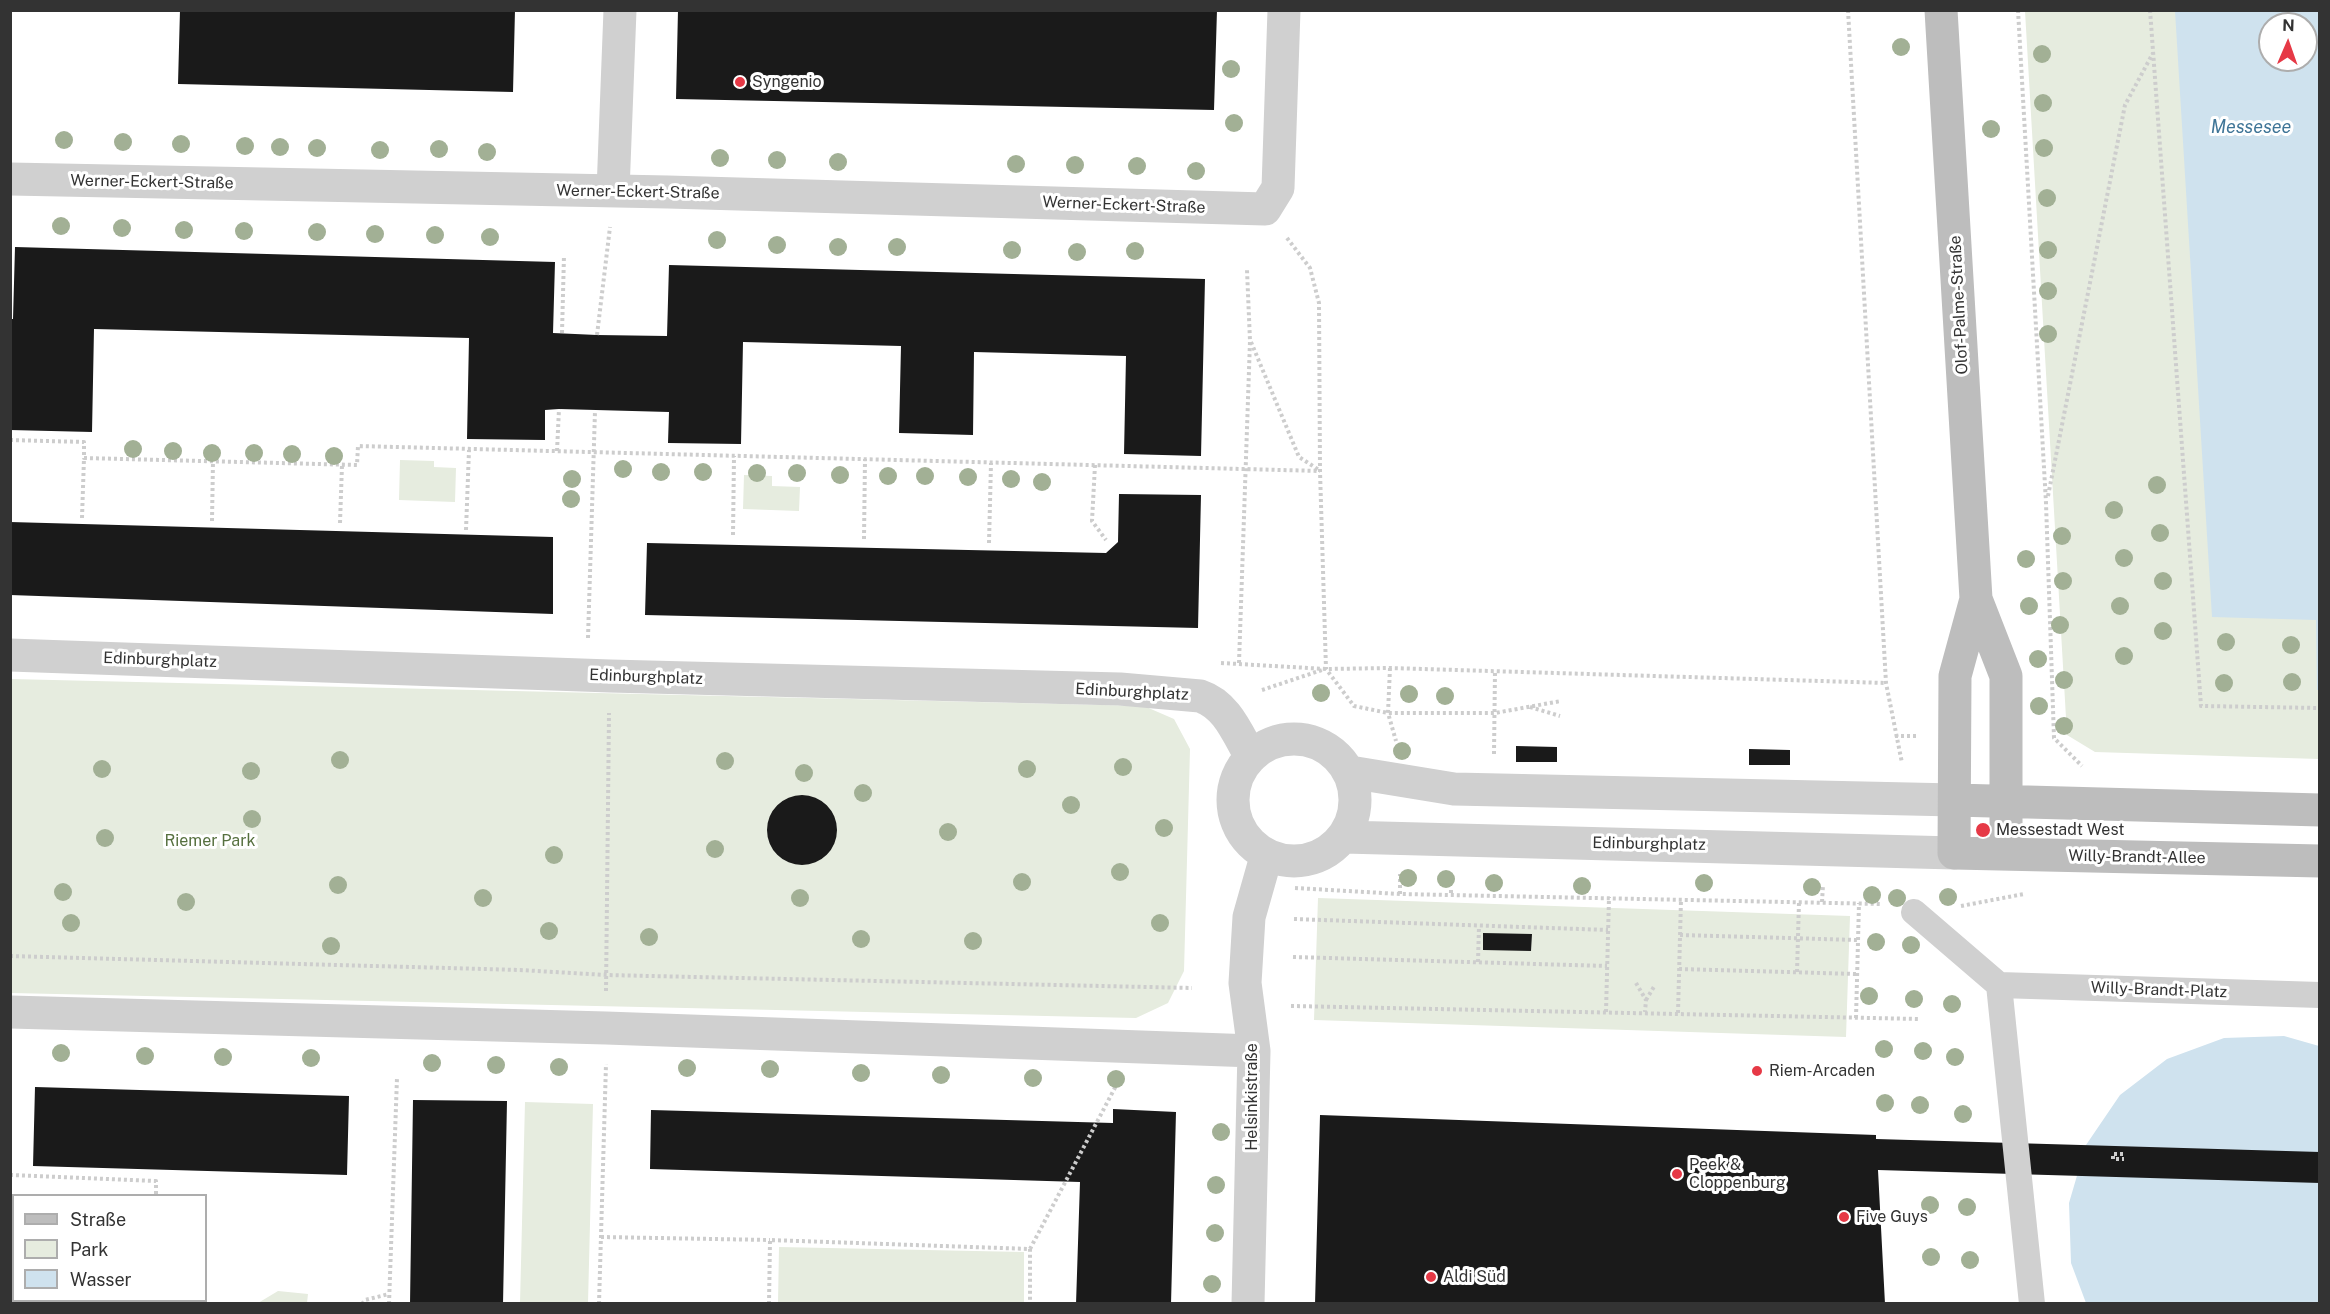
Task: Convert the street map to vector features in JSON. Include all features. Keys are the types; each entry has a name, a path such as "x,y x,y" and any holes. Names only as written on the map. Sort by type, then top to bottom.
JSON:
{"main road":[{"name":"Olof-Palme-Straße","path":"1941,10 1976,599 2006,676 2006,854"},
{"name":"Olof-Palme-Straße","path":"1954,853 1955,676 1976,599"},
{"path":"1955,800 2319,810"},
{"name":"Willy-Brandt-Allee","path":"1954,853 2319,861"}],"street":[{"path":"613,191 620,10"},
{"path":"1265,209 1278,188 1284,10"},
{"name":"Werner-Eckert-Straße","path":"10,179 613,191 1265,209"},
{"name":"Edinburghplatz","path":"10,655 587,675 1120,689 1200,696 1211,700 1226,713 1251,757"},
{"path":"1290,739 1307,740 1324,746 1338,757 1350,772 1355,807 1344,837 1315,858 1263,863 1241,831 1233,805 1236,779 1251,757 1274,742 1290,739"},
{"path":"1350,772 1454,789 1955,800"},
{"name":"Edinburghplatz","path":"1344,837 1954,853"},
{"name":"Helsinkistraße","path":"1248,1304 1254,1052 1245,983 1248,917 1263,863"},
{"path":"1914,912 1999,985 2032,1304"},
{"name":"Willy-Brandt-Platz","path":"1999,985 2319,995"},
{"path":"10,1012 606,1028 1254,1052"}],"path":[{"path":"1218,663 1326,669 1495,671 1886,683 1848,10"},
{"path":"2018,10 2046,503 2054,738"},
{"path":"2150,10 2201,706 2319,708"},
{"path":"2046,503 2125,105 2154,52"},
{"path":"597,334 609,255 613,191"},
{"path":"1265,209 1310,268 1319,303 1320,471 1326,669 1354,706 1388,713 1495,712 1561,701"},
{"path":"562,333 564,255"},
{"path":"1239,663 1250,341 1247,270"},
{"path":"1250,341 1299,457 1320,471"},
{"path":"557,451 559,409"},
{"path":"587,675 595,411"},
{"path":"10,440 84,441 82,518"},
{"path":"84,458 357,465 358,446 1320,471"},
{"path":"466,530 469,450"},
{"path":"733,535 734,456"},
{"path":"864,539 865,459"},
{"path":"212,521 213,461"},
{"path":"989,543 991,462"},
{"path":"340,523 342,465"},
{"path":"1095,465 1092,521 1106,540"},
{"path":"1262,690 1326,669"},
{"path":"1494,760 1495,671"},
{"path":"1530,706 1560,716"},
{"path":"1263,863 1297,889 1681,899 1728,897 1799,902 1889,904"},
{"path":"1450,893 1451,887"},
{"path":"1606,1012 1609,897"},
{"path":"1678,1014 1681,899"},
{"path":"1797,972 1799,902"},
{"path":"1856,1018 1859,903"},
{"path":"1294,919 1608,930"},
{"path":"1478,962 1479,926"},
{"path":"1680,935 1858,940"},
{"path":"10,956 520,970 606,975 1192,988"},
{"path":"1293,957 1607,966"},
{"path":"1679,969 1857,974"},
{"path":"1636,983 1646,1000"},
{"path":"1645,1012 1646,1000 1655,985"},
{"path":"1291,1006 1919,1019"},
{"path":"1030,1304 1030,1249 1136,1047"},
{"path":"389,1304 397,1078"},
{"path":"10,1175 156,1181 156,1194"},
{"path":"601,1237 1030,1249"},
{"path":"769,1304 770,1240"},
{"path":"362,1304 365,1300 389,1294"}],"green space":[{"path":"2025,11 2319,11 2319,759 2095,752 2067,735"},
{"path":"400,460 434,461 434,467 456,468 455,502 399,500"},
{"path":"744,475 772,476 772,486 800,487 799,511 743,509"},
{"name":"Riemer Park","path":"11,679 1144,706 1174,719 1190,749 1184,971 1168,1003 1136,1018 11,993"},
{"path":"1318,898 1850,916 1846,1037 1314,1020"},
{"path":"525,1102 593,1104 588,1303 520,1303"},
{"path":"779,1247 1024,1252 1024,1303 778,1303"},
{"path":"278,1291 308,1294 307,1303 258,1303"}],"water":[{"name":"Messesee","path":"2175,11 2319,11 2319,690 2317,690 2316,620 2212,617"},
{"path":"2284,1036 2319,1046 2319,1303 2086,1303 2071,1263 2069,1203 2086,1145 2120,1095 2167,1059 2224,1038"}],"building":[{"path":"180,10 515,10 513,92 178,84"},
{"path":"678,10 1217,10 1214,110 676,99"},
{"path":"15,247 555,262 553,333 597,335 667,336 669,265 1205,279 1201,456 1124,454 1126,356 974,352 973,435 899,433 901,346 743,342 741,444 668,443 669,412 559,409 545,410 545,440 467,439 469,338 94,329 92,432 10,430 10,319 13,319"},
{"path":"1119,494 1201,495 1198,628 645,615 647,543 1106,553 1118,542"},
{"path":"10,522 553,537 553,614 10,595"},
{"path":"1516,746 1557,747 1557,762 1516,762"},
{"path":"1749,749 1790,750 1790,765 1749,765"},
{"path":"795,795 809,795 822,800 832,810 837,830 832,850 822,860 809,865 795,865 782,860 772,850 767,837 767,823 772,810 782,800"},
{"path":"1483,933 1532,934 1531,951 1483,950"},
{"path":"35,1087 349,1096 347,1175 33,1166"},
{"path":"413,1100 507,1101 503,1304 410,1304"},
{"path":"1113,1109 1176,1112 1171,1304 1076,1304 1080,1182 650,1169 651,1110 1113,1123"},
{"path":"1320,1115 1876,1135 1876,1139 2320,1152 2320,1183 1878,1170 1885,1304 1315,1304"},
{"path":"38,1302 134,1302 134,1304 38,1304"}],"place":[{"name":"Syngenio","path":"740,82"},
{"name":"Messestadt West","path":"1983,830"},
{"name":"Riem-Arcaden","path":"1757,1071"},
{"name":"Peek & Cloppenburg","path":"1677,1174"},
{"name":"Five Guys","path":"1844,1217"},
{"name":"Aldi Süd","path":"1431,1277"}]}
